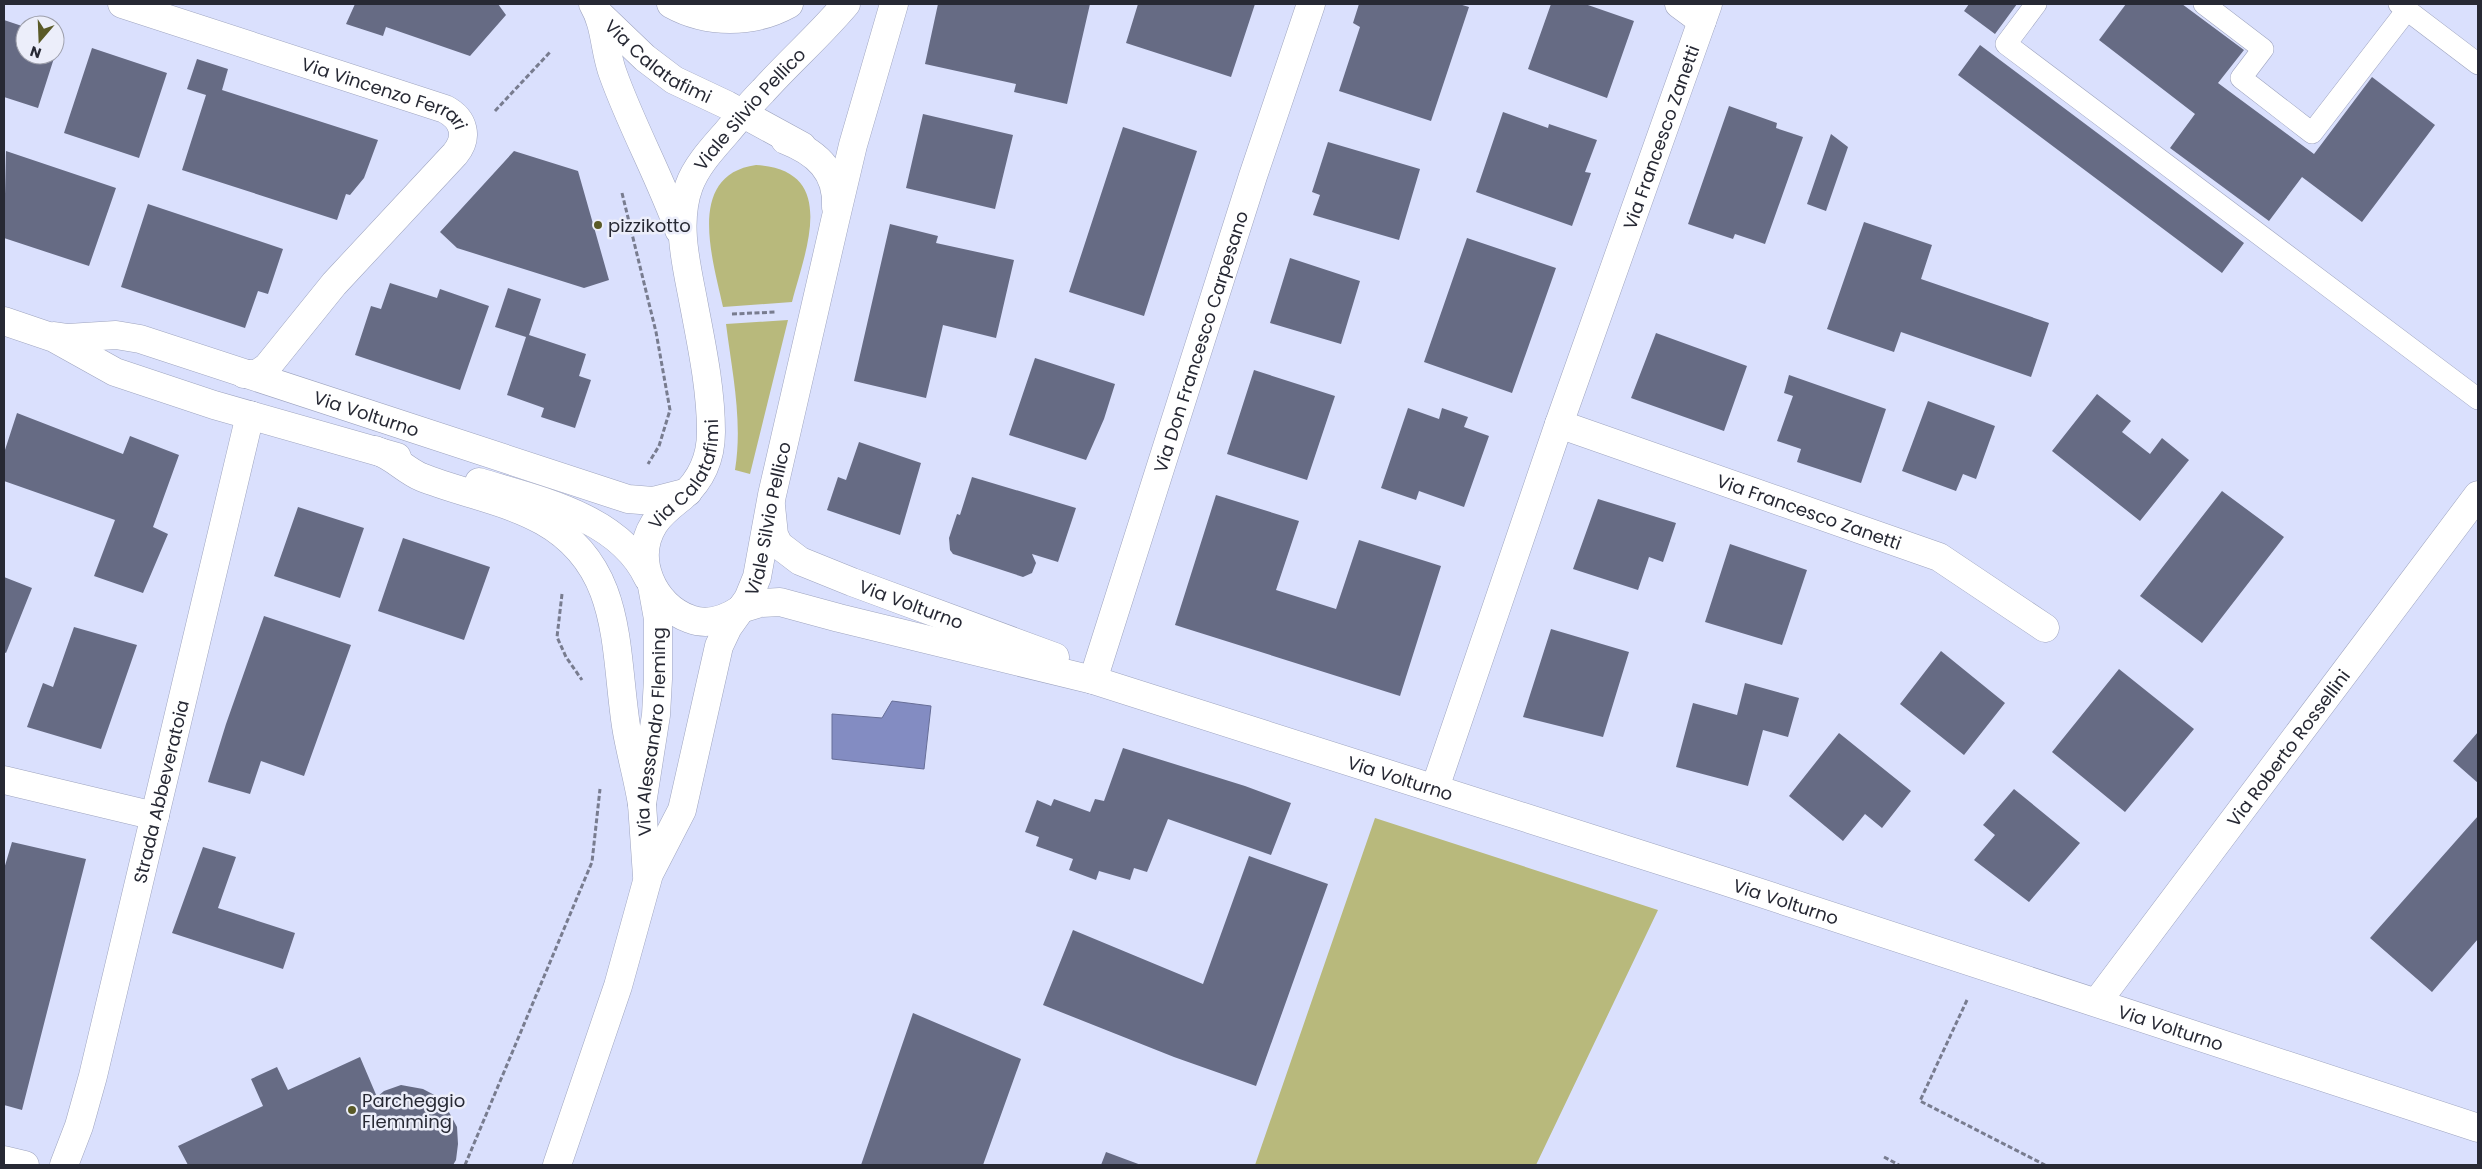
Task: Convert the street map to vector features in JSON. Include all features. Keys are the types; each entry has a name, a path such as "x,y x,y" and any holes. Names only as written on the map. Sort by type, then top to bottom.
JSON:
{"street":[{"name":"Via Vincenzo Ferrari","path":"122,4 445,109 460,120 463,129 461,147 334,284 278,355 263,370 251,375 244,374"},
{"path":"671,4 703,15 733,19 756,17 788,4"},
{"name":"Viale Silvio Pellico","path":"704,160 743,114 846,4"},
{"name":"Viale Silvio Pellico","path":"741,609 757,577 772,495 835,221 853,146 894,4"},
{"name":"Via Don Francesco Carpesano","path":"1093,680 1247,195 1311,4"},
{"name":"Via Francesco Zanetti","path":"1435,788 1559,424 1705,12 1679,4"},
{"name":"Via Calatafimi","path":"595,8 645,58 674,80 802,146"},
{"name":"Via Calatafimi","path":"595,8 604,29 612,72 662,183 680,232 708,388 711,432 706,465 688,492 662,513 650,530 646,549 648,578 654,591 668,608 698,622 720,620 741,609"},
{"name":"Viale Silvio Pellico","path":"704,160 731,142 747,138 765,136 783,139 802,146 817,156 827,170 834,186 835,221"},
{"name":"Via Calatafimi","path":"684,251 683,217 685,200 695,173 704,160"},
{"name":"Via Volturno","path":"4,321 65,343 115,372 250,415 375,450 522,496 581,518 622,542 638,559 648,578"},
{"name":"Via Volturno","path":"43,334 68,338 116,335 128,337 345,405 628,499 653,501 688,492"},
{"name":"Strada Abbeveratoia","path":"64,1165 79,1126 93,1076 250,415"},
{"name":"Via Francesco Zanetti","path":"1559,424 1939,557 2045,628"},
{"path":"375,450 420,476 515,509 542,521 566,537 592,565 606,594 626,726 642,804"},
{"name":"Via Volturno","path":"772,495 770,509 774,535 780,544 800,561 852,582 1049,653 1093,680"},
{"name":"Via Roberto Rossellini","path":"2097,1002 2478,495"},
{"name":"Via Alessandro Fleming","path":"646,886 647,862 642,804 655,722 658,679 658,619 648,578"},
{"name":"Via Volturno","path":"741,609 760,603 780,602 1093,680 1435,788 2097,1002 2478,1128"},
{"name":"Via Alessandro Fleming","path":"557,1165 607,1020 654,863 677,821 685,799 719,646 728,627 741,609"},
{"path":"4,780 155,816"},
{"path":"4,1160 25,1165"}],"lane":[{"path":"2036,4 2006,44 2478,399"},
{"path":"2204,4 2263,49 2241,78 2312,133 2403,7 2478,64"}],"path":[{"path":"463,129 478,124 492,115 551,51"},
{"path":"620,186 655,329 670,410 659,446 644,470"},
{"path":"655,329 724,315 790,311 814,317"},
{"path":"562,591 557,637 566,657 584,682"},
{"path":"465,1165 592,862 600,785"},
{"path":"1982,965 1920,1100 2045,1165"},
{"path":"1884,1157 1899,1165"}],"green space":[{"path":"756,165 782,170 799,181 808,197 810,216 804,260 792,302 723,307 710,244 709,222 712,202 719,185 734,172"},
{"path":"788,320 750,474 735,470 738,433 737,415 726,324"},
{"path":"1375,818 1658,910 1536,1165 1255,1165"}],"water":[{"path":"892,701 931,706 924,769 832,759 832,714 882,718"}],"building":[{"path":"355,4 498,4 506,15 470,56 386,27 383,36 346,24"},
{"path":"938,4 1090,4 1067,104 1014,92 1016,84 925,64"},
{"path":"1138,4 1255,4 1231,77 1126,43"},
{"path":"1359,4 1459,4 1469,7 1431,121 1339,91 1360,27 1353,23"},
{"path":"1551,4 1585,4 1634,21 1607,98 1528,69"},
{"path":"1969,4 2017,4 1995,34 1964,11"},
{"path":"2126,4 2182,4 2244,50 2218,83 2314,154 2372,77 2435,125 2362,222 2302,177 2269,221 2170,148 2195,114 2099,40"},
{"path":"4,20 15,24 15,65 52,65 38,108 4,97"},
{"path":"1980,45 2244,243 2222,273 1958,75"},
{"path":"92,48 167,73 139,158 64,133"},
{"path":"197,59 228,69 222,90 378,140 364,178 350,195 346,194 337,220 182,170 206,95 187,89"},
{"path":"1729,106 1777,123 1776,128 1803,137 1765,244 1735,234 1733,239 1688,224"},
{"path":"1503,112 1548,128 1549,124 1597,140 1585,172 1591,173 1572,226 1476,192"},
{"path":"923,114 1013,135 995,209 906,188"},
{"path":"1123,127 1197,151 1144,316 1069,292"},
{"path":"1831,134 1848,147 1826,211 1807,204"},
{"path":"1328,142 1420,169 1399,240 1313,215 1320,195 1312,192"},
{"path":"6,151 116,188 89,266 4,238"},
{"path":"514,151 578,171 609,280 584,288 457,248 440,232"},
{"path":"148,204 283,249 268,294 258,291 245,328 121,287"},
{"path":"1864,222 1932,245 1921,279 2049,323 2031,377 1901,332 1894,352 1827,329"},
{"path":"890,224 938,236 936,243 1014,260 996,338 943,325 926,398 854,381"},
{"path":"1467,238 1556,268 1512,393 1424,362"},
{"path":"1290,258 1360,281 1341,344 1270,323"},
{"path":"390,283 437,298 440,289 489,306 460,390 355,355 371,306 381,309"},
{"path":"508,288 541,299 529,335 586,354 579,376 591,380 575,428 541,417 544,408 507,395 526,337 495,327"},
{"path":"1656,333 1747,366 1724,431 1631,398"},
{"path":"1035,358 1115,384 1104,419 1086,460 1009,435"},
{"path":"1254,370 1335,396 1307,480 1227,454"},
{"path":"1789,375 1886,409 1861,483 1797,462 1801,449 1777,441 1793,396 1784,393"},
{"path":"2097,394 2131,421 2122,432 2150,454 2162,438 2189,460 2140,521 2052,451"},
{"path":"1928,401 1995,426 1976,479 1963,474 1956,491 1902,471"},
{"path":"1408,408 1439,419 1442,408 1468,417 1464,427 1489,436 1464,507 1419,491 1416,500 1381,488"},
{"path":"17,413 123,454 130,436 179,455 153,527 168,534 143,593 94,576 115,520 4,481 4,453"},
{"path":"859,442 921,463 900,535 827,510 838,477 846,480"},
{"path":"972,477 1076,508 1058,562 1032,554 1036,563 1032,573 1023,577 953,554 950,550 949,538 957,514 960,515"},
{"path":"2222,491 2284,537 2202,643 2140,596"},
{"path":"1216,495 1299,521 1276,590 1336,609 1359,540 1441,566 1400,696 1175,625"},
{"path":"1598,499 1676,523 1663,562 1649,557 1638,590 1573,569"},
{"path":"298,507 364,528 340,598 274,576"},
{"path":"403,538 490,567 464,640 378,611"},
{"path":"1730,544 1807,570 1782,645 1705,622"},
{"path":"4,577 32,588 6,653 4,652"},
{"path":"264,616 351,645 304,776 261,761 250,794 208,782"},
{"path":"74,627 137,645 101,749 27,727 43,683 53,687"},
{"path":"1551,629 1629,652 1603,737 1523,717"},
{"path":"1941,651 2005,703 1964,755 1900,704"},
{"path":"2119,669 2194,729 2125,812 2052,752"},
{"path":"1745,683 1799,698 1788,737 1763,730 1748,786 1676,767 1693,703 1737,715"},
{"path":"2478,732 2478,783 2453,761"},
{"path":"1839,733 1911,791 1882,828 1865,814 1843,841 1789,796"},
{"path":"1123,748 1245,786 1291,803 1271,855 1168,819 1147,872 1134,868 1130,880 1099,871 1096,880 1069,870 1073,859 1036,846 1039,837 1025,832 1037,800 1051,806 1054,799 1090,812 1095,799 1104,801"},
{"path":"2014,789 2080,843 2029,902 1974,860 1995,835 1983,825"},
{"path":"2478,816 2478,939 2432,992 2370,938"},
{"path":"12,842 86,859 22,1110 4,1105 4,869"},
{"path":"203,847 236,857 218,908 295,933 283,969 172,933"},
{"path":"1249,856 1328,884 1256,1086 1174,1057 1043,1005 1073,930 1203,984"},
{"path":"913,1013 1021,1059 983,1165 861,1165"},
{"name":"Parcheggio Flemming","path":"360,1057 377,1097 384,1091 401,1085 423,1089 442,1099 457,1127 458,1144 456,1160 453,1165 188,1165 178,1146 263,1106 251,1079 277,1067 288,1090"},
{"path":"1106,1152 1141,1165 1101,1165"}],"place":[{"name":"pizzikotto","path":"598,225"},
{"name":"Parcheggio Flemming","path":"352,1110"}]}
